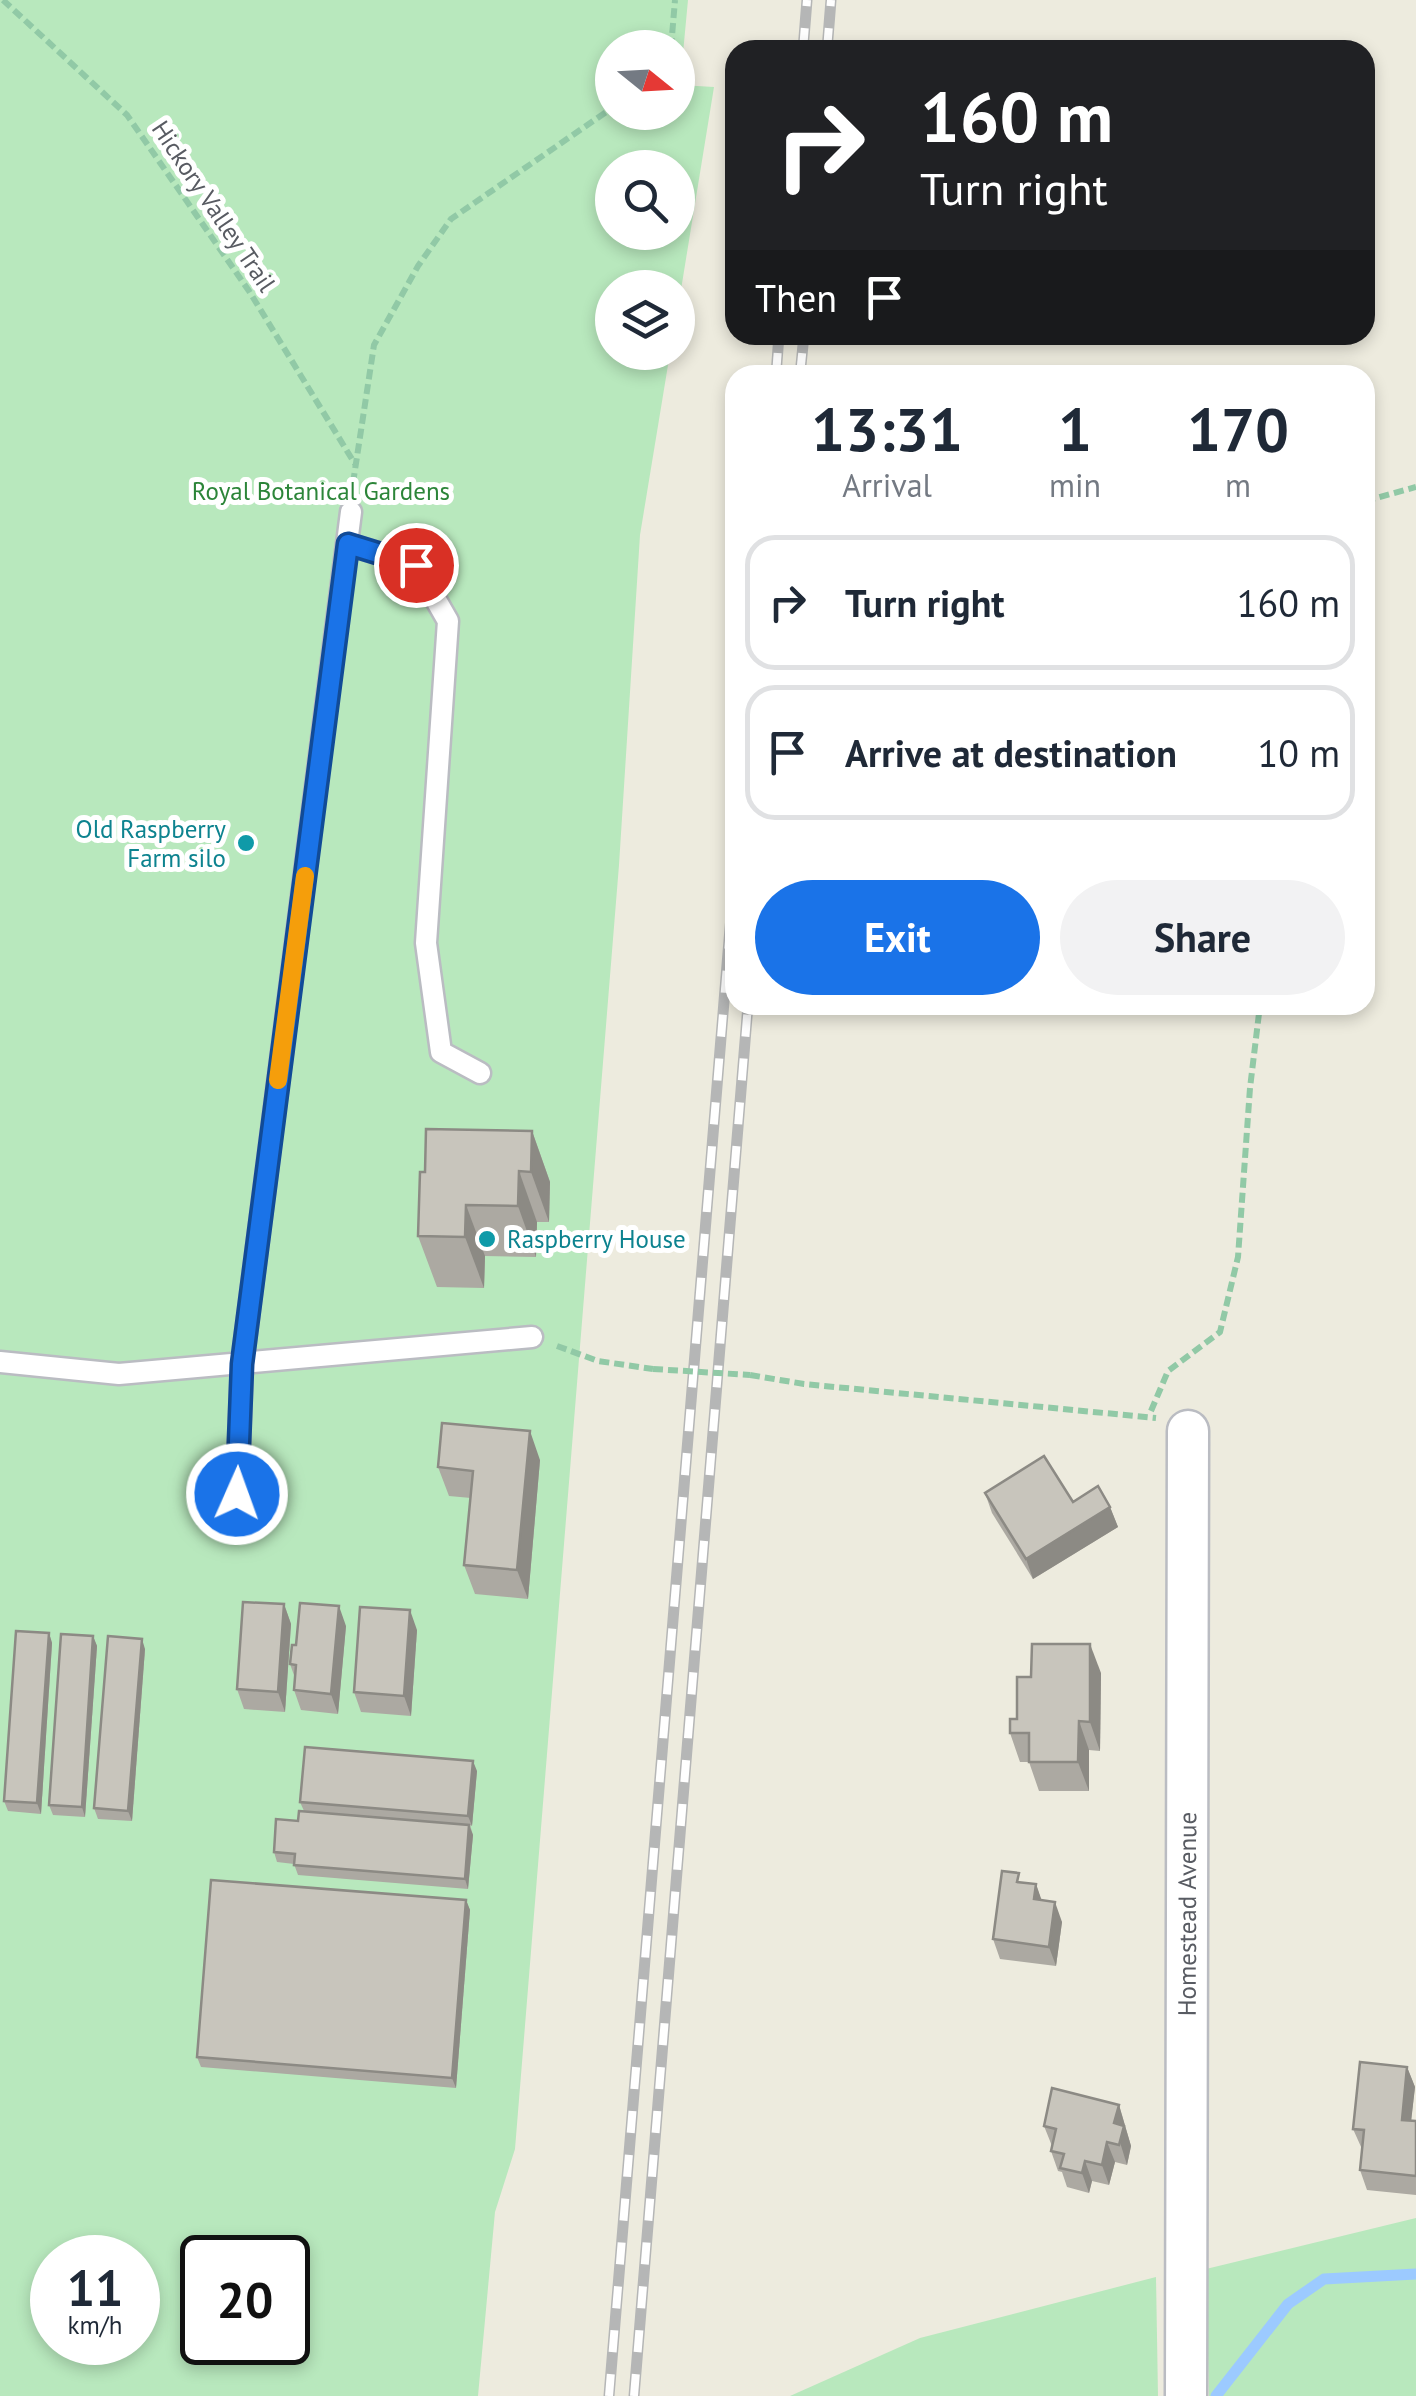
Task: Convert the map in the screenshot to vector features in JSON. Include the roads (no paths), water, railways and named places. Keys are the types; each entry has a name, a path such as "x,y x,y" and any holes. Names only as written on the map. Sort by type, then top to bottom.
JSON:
{"street":[{"name":"Homestead Avenue","path":"1186,2396 1188,1431"}],"lane":[{"path":"237,1494 242,1364 351,512"},
{"path":"348,544 416,565 448,621 426,943 441,1052 480,1073"},
{"path":"0,1362 119,1374 532,1337"}],"waterway":[{"path":"1216,2396 1288,2304 1324,2279 1416,2274"}],"railway":[{"path":"804,40 807,0"},
{"path":"828,40 831,0"},
{"path":"777,365 778,345"},
{"path":"801,365 803,345"},
{"path":"609,2396 725,989"},
{"path":"634,2396 747,1015"}],"place":[{"name":"Old Raspberry Farm silo","path":"246,843"},
{"name":"Raspberry House","path":"487,1239"}],"park label":[{"name":"Royal Botanical Gardens","path":"321,491"}]}
